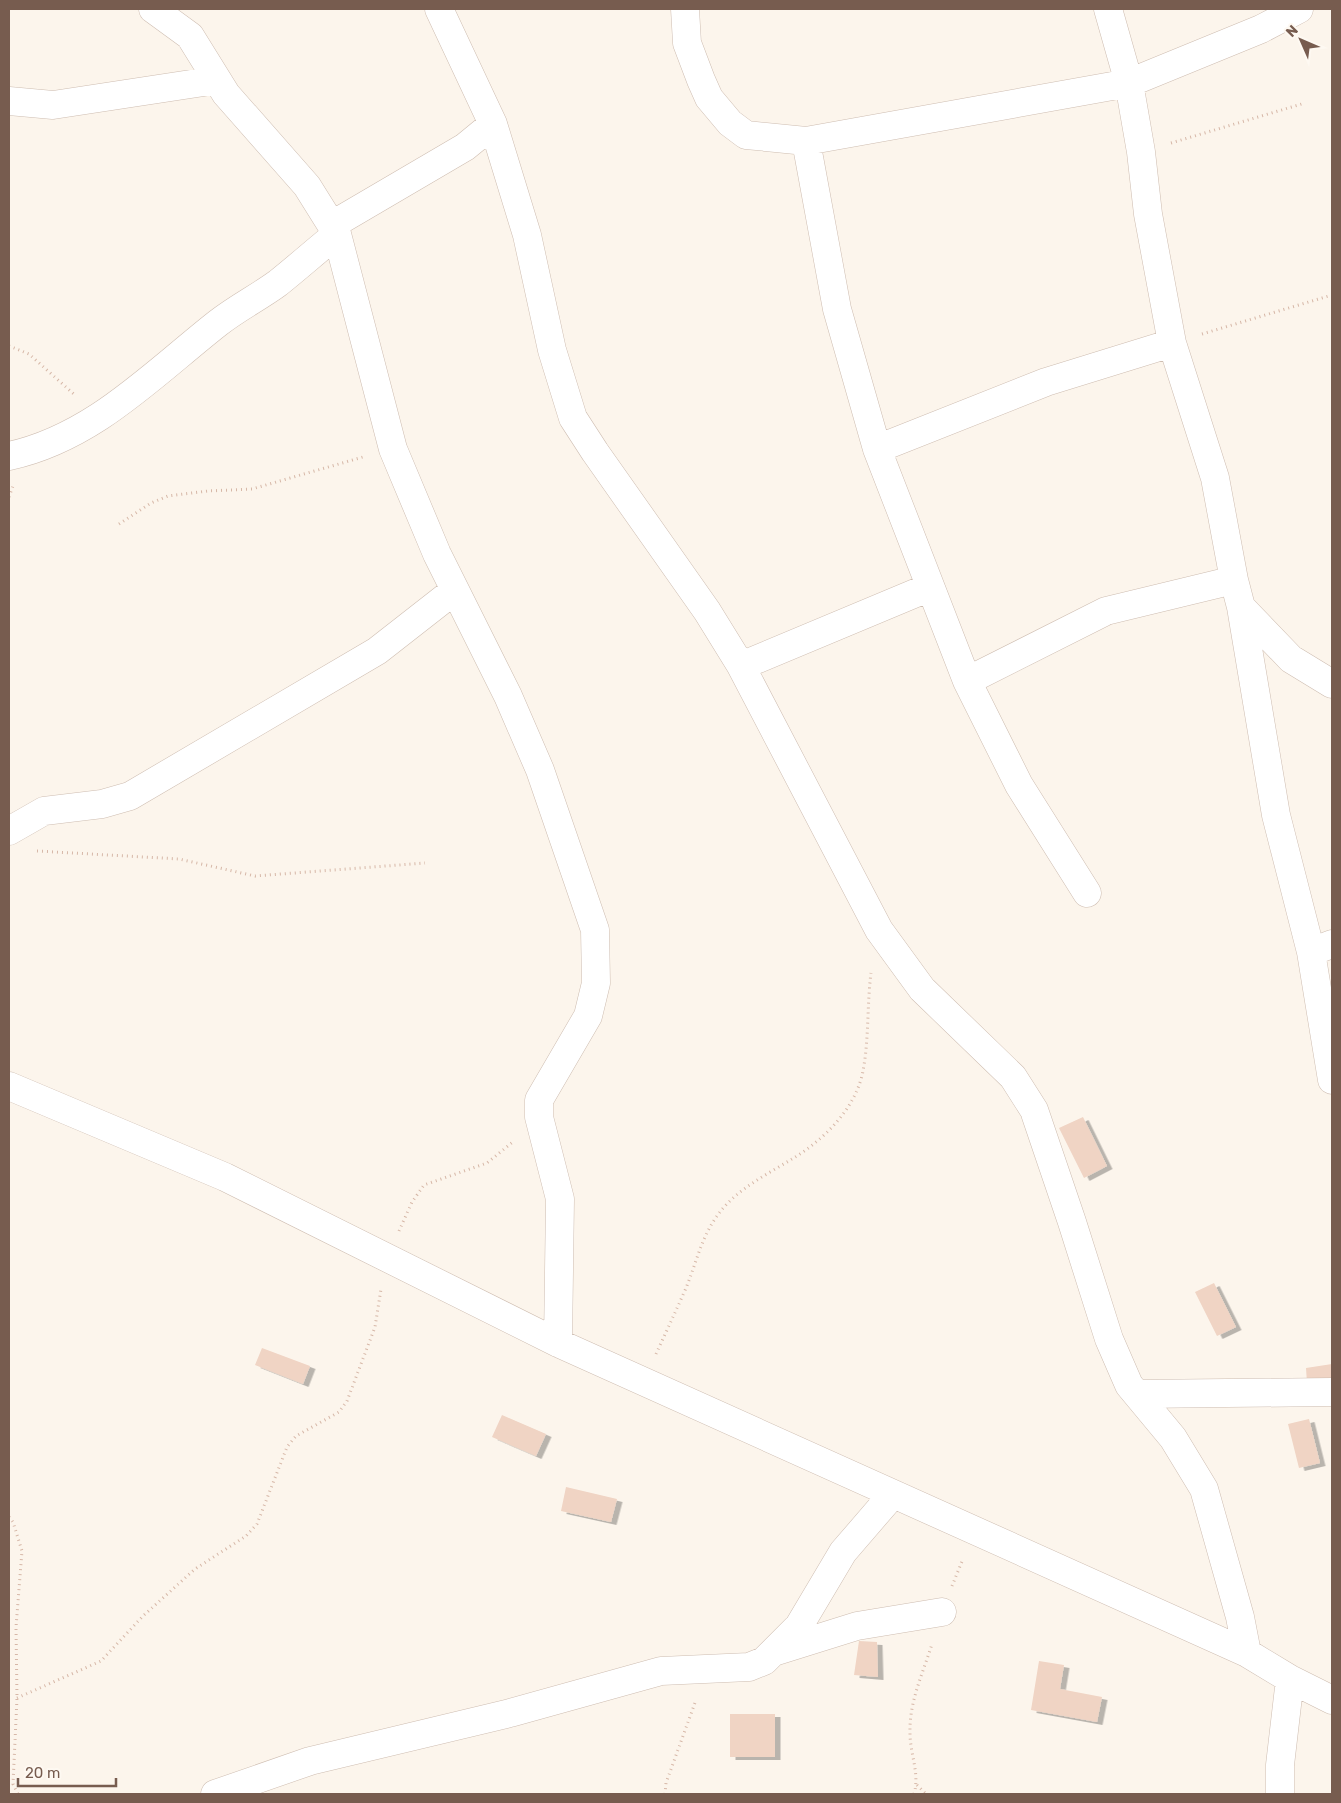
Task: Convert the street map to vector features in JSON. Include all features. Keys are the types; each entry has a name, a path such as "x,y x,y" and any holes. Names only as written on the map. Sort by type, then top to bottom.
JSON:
{"street":[{"path":"153,9 190,36 226,94 307,186 334,230 393,449 437,554 508,696 540,770 595,930 596,983 588,1016 546,1085 539,1100 540,1117 560,1199 558,1343"},
{"path":"439,9 493,124 527,235 552,350 574,418 595,452 707,610 741,666 879,930 922,989 1013,1077 1025,1093 1034,1110 1072,1222 1108,1339 1129,1384 1173,1438 1204,1489 1237,1608 1247,1653"},
{"path":"685,9 688,43 709,98 730,123 746,135 806,140 1129,83 1261,29 1299,9"},
{"path":"1108,9 1129,83 1142,152 1148,214 1172,343 1215,478 1234,580 1241,607 1276,815 1321,948 1332,1080"},
{"path":"9,100 53,105 217,80"},
{"path":"9,456 27,452 83,428 156,376 219,322 277,283 334,230 465,147 493,124"},
{"path":"806,140 837,309 877,449 967,681 1019,785 1087,892"},
{"path":"877,449 1046,382 1172,343"},
{"path":"967,681 1106,611 1234,580"},
{"path":"741,666 930,587"},
{"path":"18,841 44,811 102,804 130,796 377,651 455,590"},
{"path":"1241,607 1291,659 1332,684"},
{"path":"9,1086 225,1177 558,1343 1247,1653 1290,1679 1332,1700"},
{"path":"1137,1394 1332,1392"},
{"path":"215,1794 310,1761 510,1713 661,1670 748,1668 764,1661 799,1626 843,1552 893,1494"},
{"path":"775,1652 857,1626 942,1612"},
{"path":"1280,1794 1280,1765 1290,1679"}],"path":[{"path":"1142,152 1305,103"},
{"path":"1172,343 1332,295"},
{"path":"9,346 29,354 100,416"},
{"path":"119,524 151,503 168,496 208,491 252,489 393,449"},
{"path":"18,841 178,859 255,876 424,864"},
{"path":"644,1382 686,1288 703,1240 717,1215 737,1195 801,1153 828,1130 848,1108 856,1095 863,1071 871,973 879,930"},
{"path":"16,1698 101,1661 143,1616 195,1569 246,1536 257,1524 287,1447 296,1436 339,1412 347,1401 375,1327 387,1258 412,1202 424,1185 487,1163 500,1155 540,1117"},
{"path":"9,1517 13,1522 22,1551 16,1627 14,1784 18,1794"},
{"path":"914,1794 917,1784 910,1733 915,1692 942,1612 974,1530"},
{"path":"665,1794 666,1783 708,1669"},
{"path":"917,1784 926,1794"}],"building":[{"path":"1083,1117 1107,1166 1084,1178 1059,1128"},
{"path":"1214,1283 1236,1327 1217,1336 1195,1292"},
{"path":"262,1348 310,1366 303,1384 255,1365"},
{"path":"1332,1364 1332,1380 1307,1383 1306,1368"},
{"path":"502,1415 546,1434 536,1456 492,1437"},
{"path":"1309,1419 1320,1463 1299,1468 1288,1424"},
{"path":"566,1487 617,1499 611,1522 561,1511"},
{"path":"859,1641 877,1642 878,1677 854,1675"},
{"path":"1039,1661 1064,1665 1060,1689 1102,1697 1097,1722 1031,1710"},
{"path":"730,1714 775,1714 775,1757 730,1757"}]}
